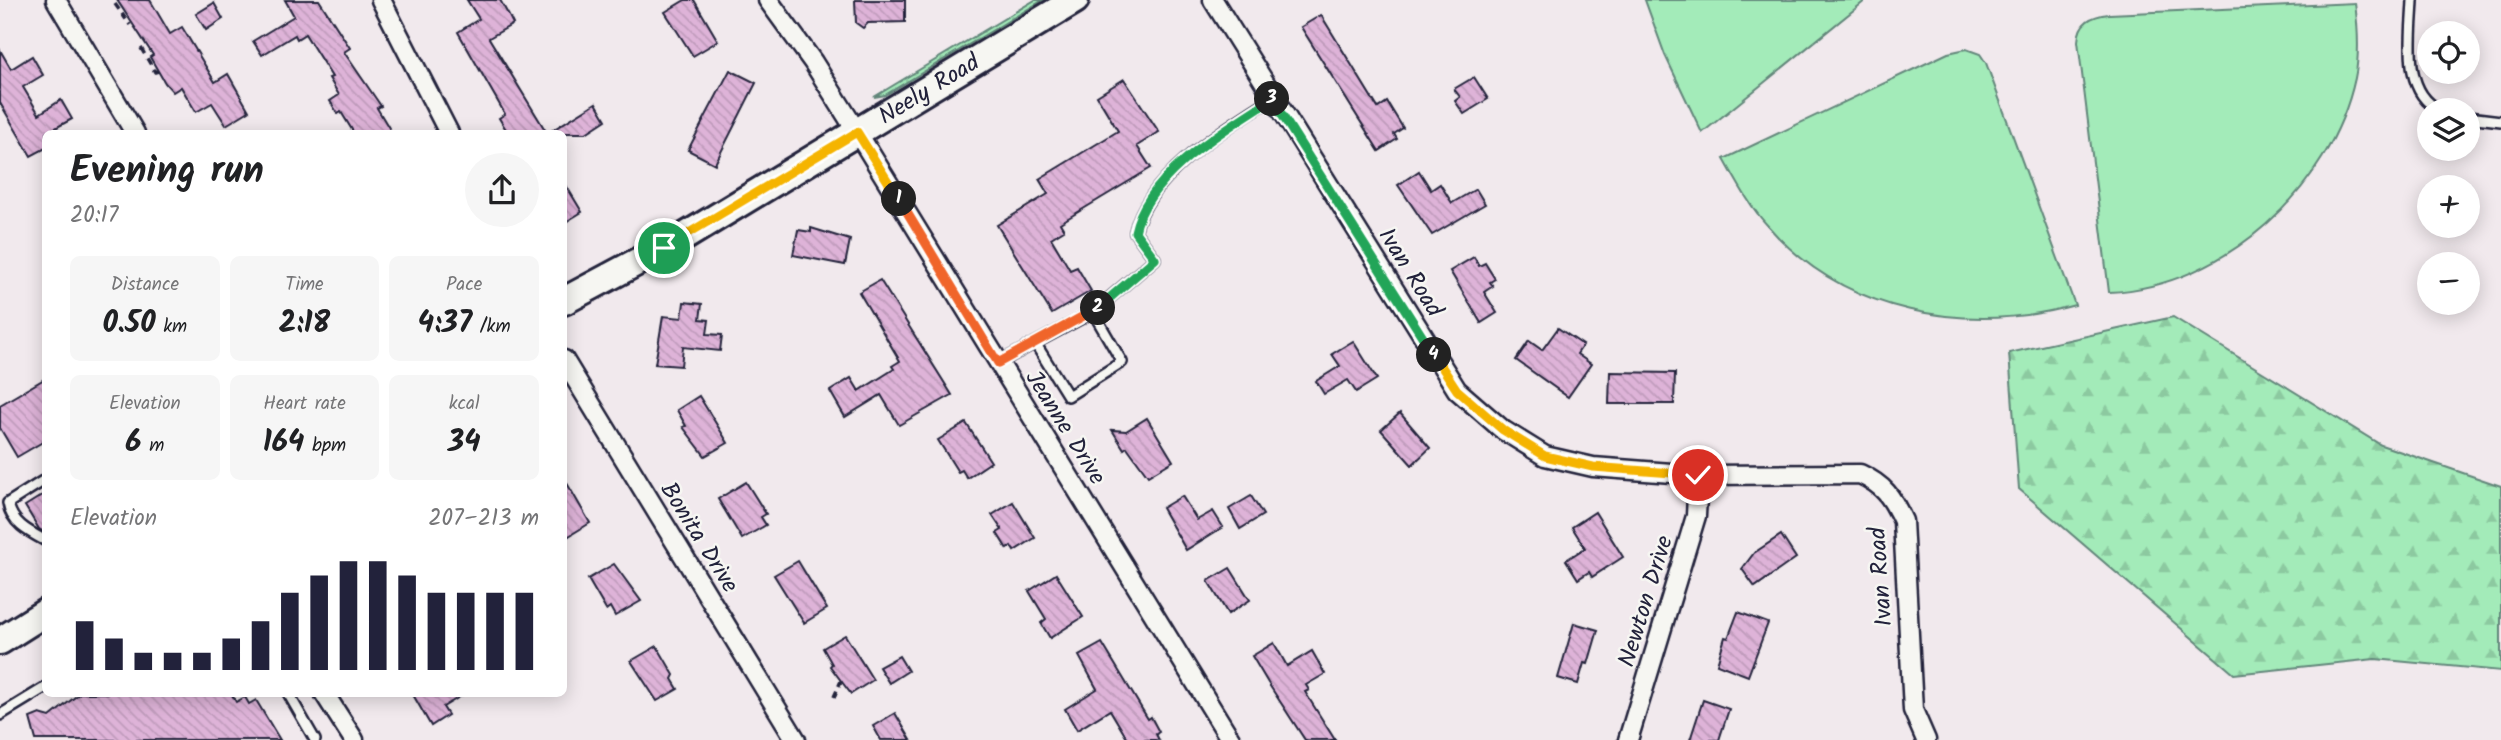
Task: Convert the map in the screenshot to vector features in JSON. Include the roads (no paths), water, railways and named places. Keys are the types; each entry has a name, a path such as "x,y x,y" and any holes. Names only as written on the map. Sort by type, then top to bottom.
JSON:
{"street":[{"path":"56,0 133,130"},
{"path":"381,0 447,130"},
{"name":"Jeanne Drive","path":"768,0 813,62 857,132 1231,740"},
{"name":"Neely Road","path":"567,299 684,237 1075,0"},
{"name":"Ivan Road","path":"1213,0 1457,390 1503,430 1545,456 1593,467 1698,475 1860,474 1881,483 1893,498 1903,521 1913,710 1926,740"},
{"name":"Bonita Drive","path":"567,365 796,740"},
{"name":"Newton Drive","path":"1628,740 1696,516 1698,475"},
{"path":"0,641 42,615"},
{"path":"327,697 354,740"}],"lane":[{"path":"2413,0 2411,66 2418,89 2424,98"},
{"path":"998,363 1093,312 1155,259 1135,232 1139,219 1163,181 1190,154 1273,98"},
{"path":"2480,118 2501,121"},
{"path":"1035,343 1068,396 1122,362 1093,312"},
{"path":"42,481 8,503 9,513 18,524 42,539"},
{"path":"0,715 42,689"},
{"path":"290,697 315,740"}]}
